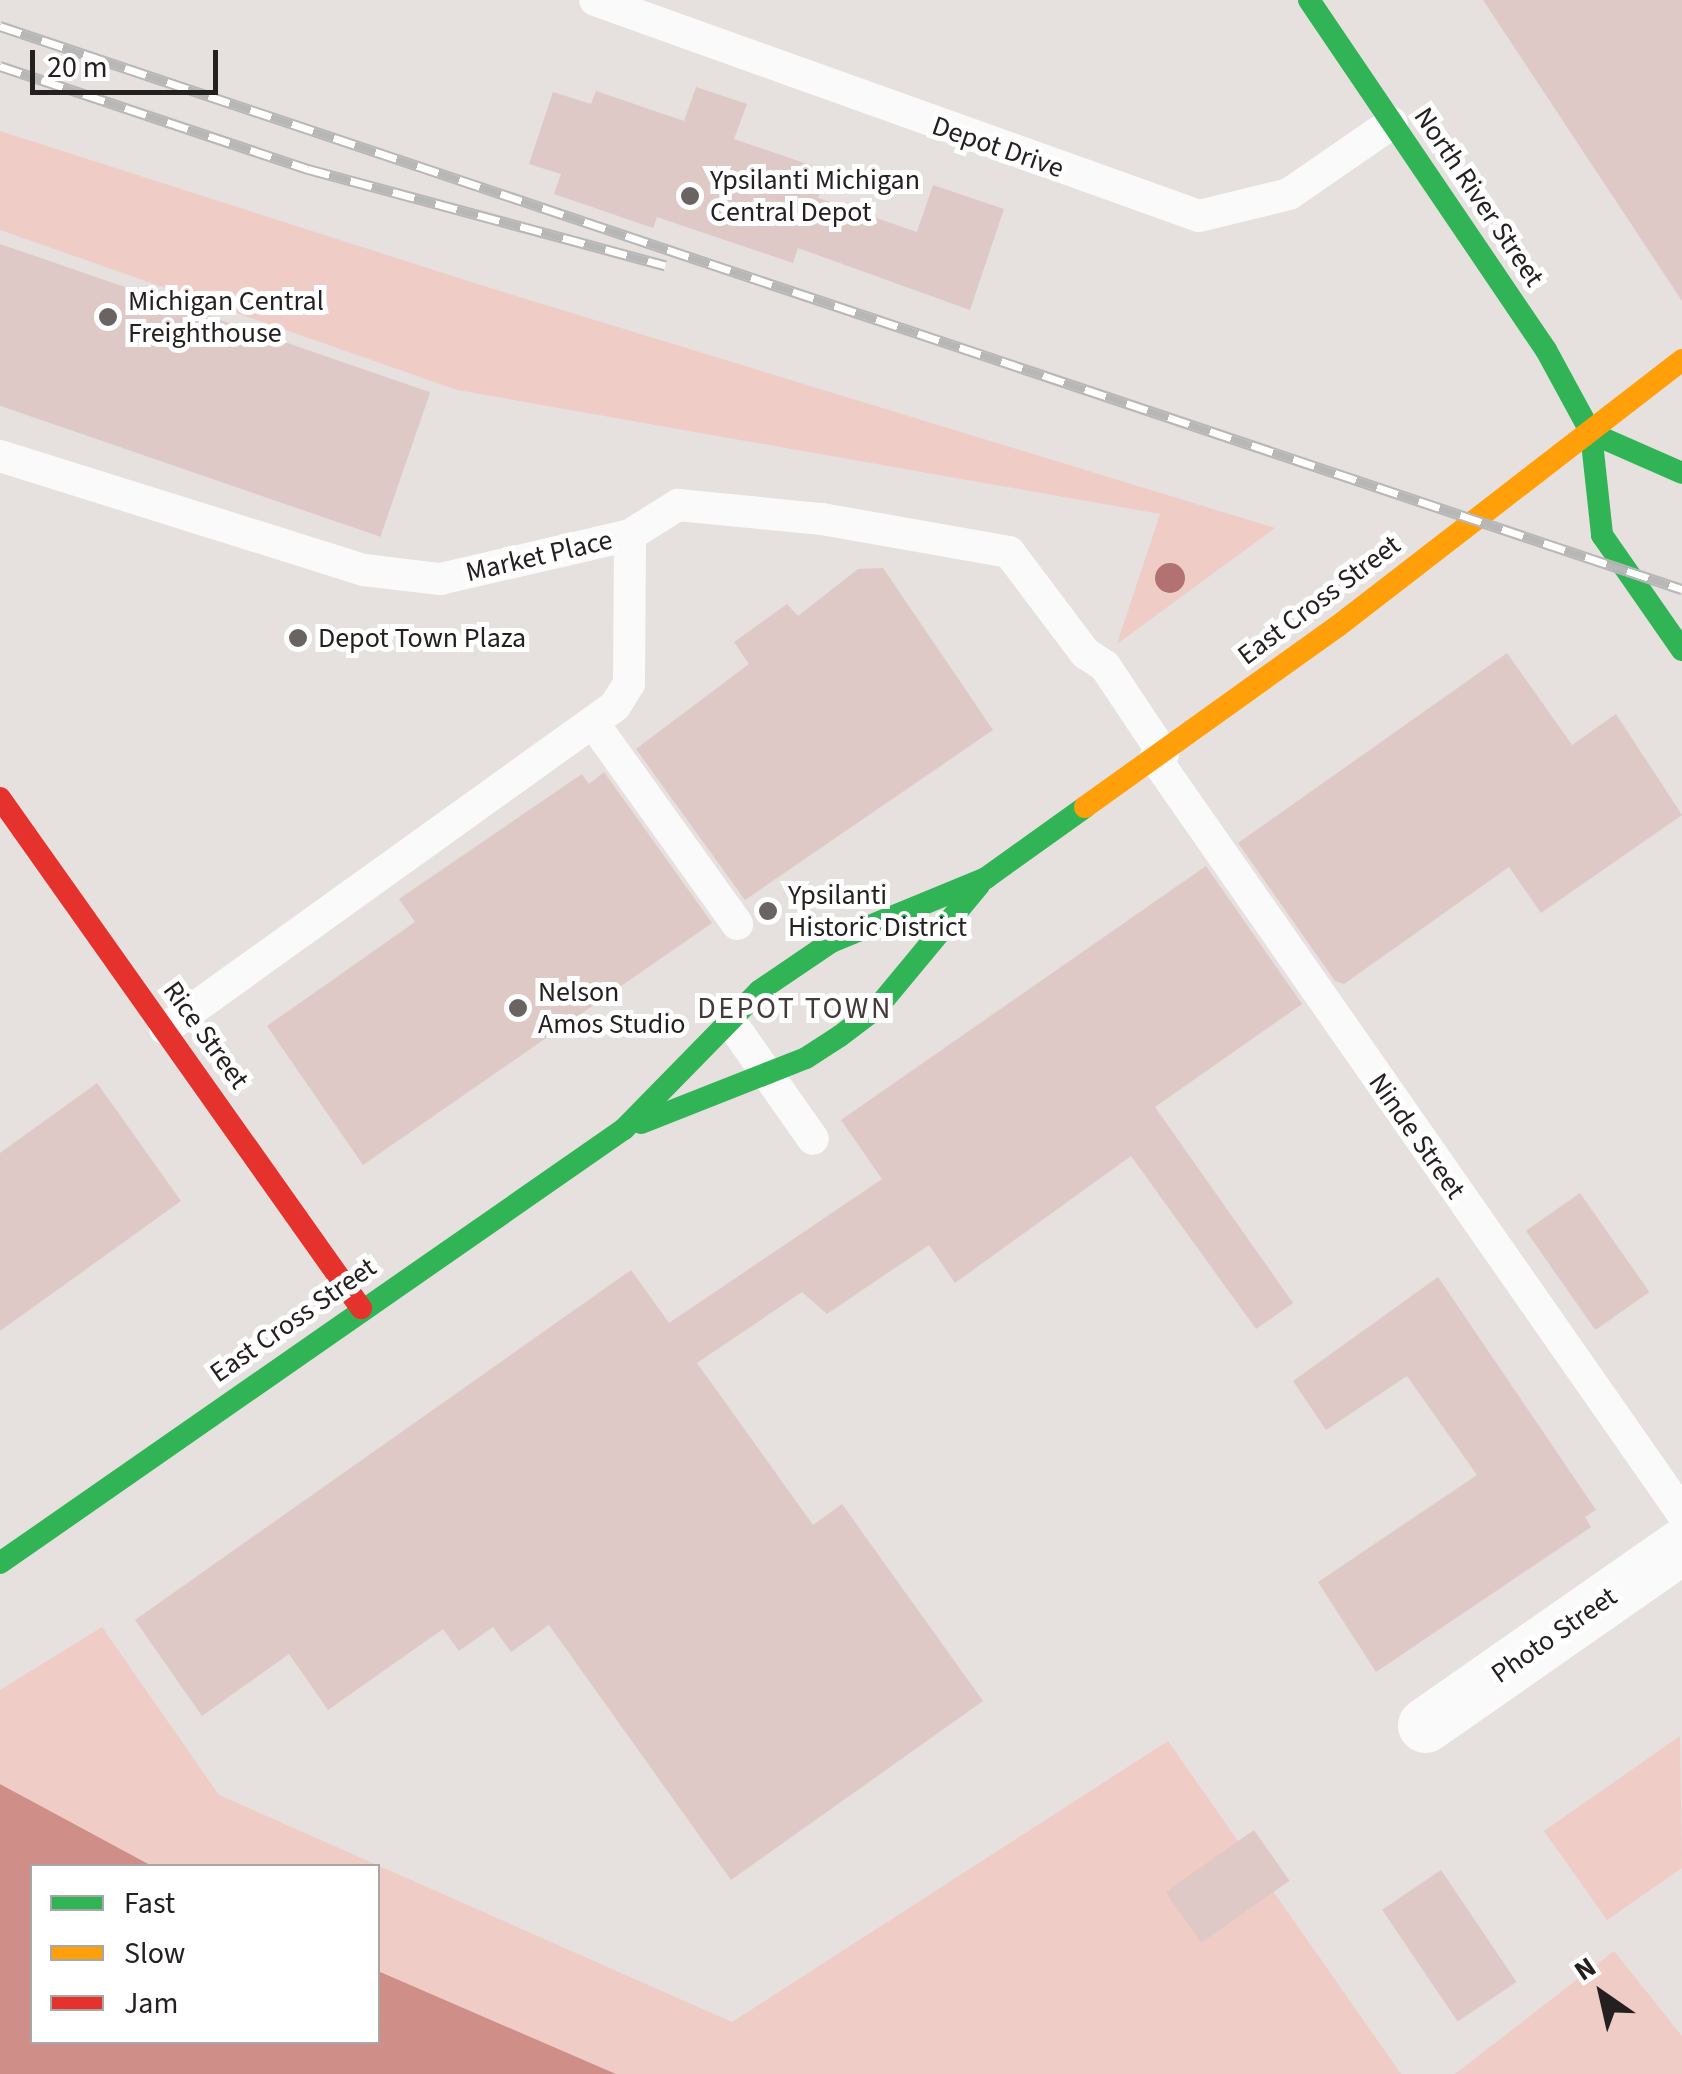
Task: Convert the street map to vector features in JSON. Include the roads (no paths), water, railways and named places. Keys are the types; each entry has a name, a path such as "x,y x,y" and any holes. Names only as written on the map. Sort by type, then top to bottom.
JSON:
{"street":[{"name":"North River Street","path":"1309,0 1546,350 1591,433 1602,534 1682,650"},
{"name":"East Cross Street","path":"0,1563 361,1308 624,1129 759,991 831,942 986,878 1159,756 1591,433 1682,360"},
{"path":"1591,433 1682,473"},
{"name":"Rice Street","path":"0,798 361,1308"},
{"name":"East Cross Street","path":"624,1129 806,1058 878,1008 986,878"},
{"name":"Photo Street","path":"1425,1725 1682,1546"}],"lane":[{"name":"Depot Drive","path":"595,0 1198,216 1289,194 1392,124"},
{"name":"Market Place","path":"0,456 364,570 440,579 630,535 678,505 822,519 1009,552 1085,653 1105,666 1159,756"},
{"path":"166,1029 594,724 629,684 630,535"},
{"path":"594,724 737,924"},
{"name":"Ninde Street","path":"1159,756 1682,1513"},
{"path":"730,1022 813,1139"}],"railway":[{"path":"0,26 1682,589"},
{"path":"0,66 308,169 665,265"}],"place":[{"name":"Ypsilanti Michigan Central Depot","path":"690,196"},
{"name":"Michigan Central Freighthouse","path":"108,317"},
{"name":"Depot Town Plaza","path":"298,638"},
{"name":"Ypsilanti Historic District","path":"768,911"},
{"name":"Nelson Amos Studio","path":"518,1008"}],"district":[{"name":"DEPOT TOWN","path":"795,1009"}]}
